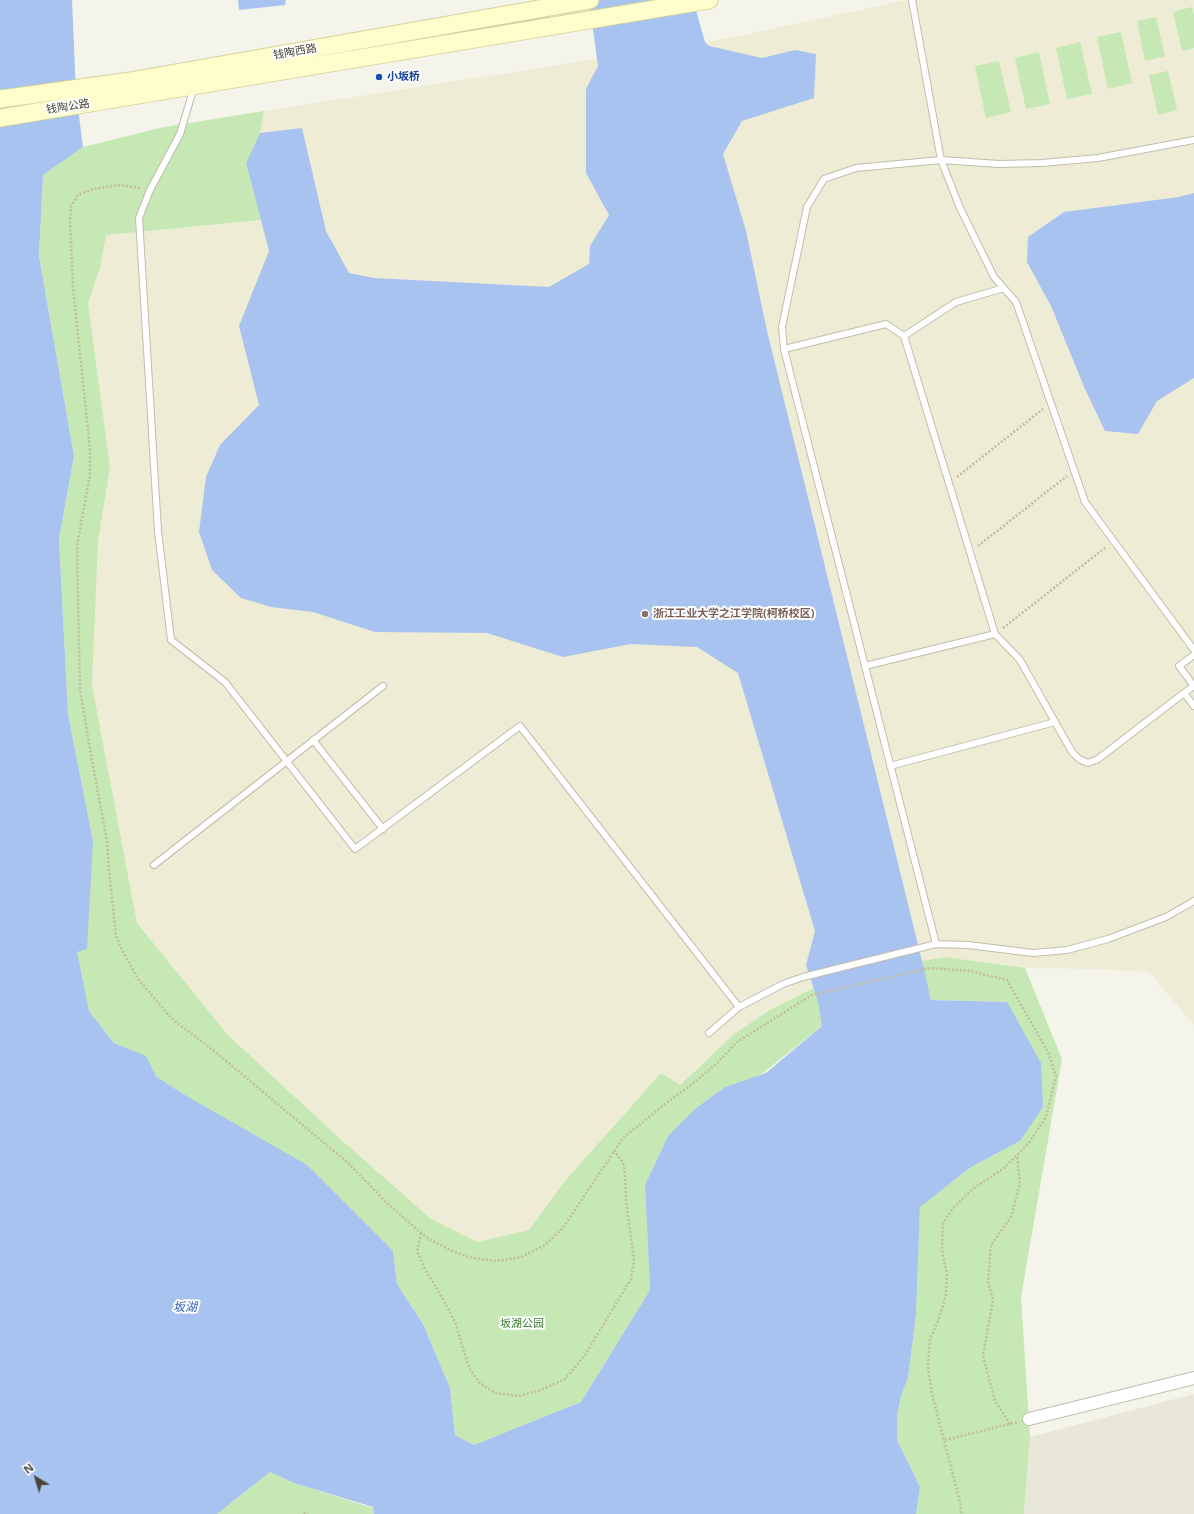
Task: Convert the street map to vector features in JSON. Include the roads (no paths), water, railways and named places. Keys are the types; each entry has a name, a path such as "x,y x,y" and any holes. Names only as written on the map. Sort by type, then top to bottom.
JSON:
{"street":[{"name":"钱陶西路","path":"133,88 586,1"},
{"name":"钱陶西路","path":"0,100 133,88 195,86 706,1"},
{"name":"钱陶公路","path":"0,118 133,88"},
{"path":"1029,1419 1194,1378"}],"lane":[{"path":"912,0 941,160 960,208 994,277 1016,302 1085,502 1194,650"},
{"path":"195,86 180,134 150,190 139,218 158,531 171,640 225,682 355,849 520,726 739,1008"},
{"path":"936,944 784,348 782,327 807,207 824,179 856,168 941,160 999,164 1042,163 1098,158 1194,140"},
{"path":"904,336 956,302 1004,288"},
{"path":"784,348 886,324 904,336 995,634 1020,660 1072,752 1079,759 1088,763 1098,759 1194,686 1179,666 1194,655"},
{"path":"865,666 995,634"},
{"path":"154,865 383,686"},
{"path":"1184,693 1194,706"},
{"path":"890,766 1055,722"},
{"path":"313,740 383,829"},
{"path":"709,1033 739,1008 783,984 802,977 936,944 975,945 1033,953 1067,950 1108,939 1166,917 1194,901"}],"water":[{"name":"坂湖","path":"0,0 72,0 76,93 83,147 43,175 39,256 74,456 59,539 68,714 93,841 87,949 77,952 89,1011 114,1043 146,1056 156,1076 183,1094 307,1165 393,1251 397,1284 423,1324 450,1388 455,1435 474,1445 581,1402 650,1290 645,1185 668,1136 696,1108 725,1087 766,1073 822,1026 818,1001 806,965 815,931 738,673 697,647 631,644 563,657 487,633 375,632 313,612 271,607 241,598 212,570 199,532 206,477 220,445 259,405 239,326 269,251 246,163 260,133 302,128 326,231 349,273 374,278 549,287 589,264 590,246 609,215 586,173 586,89 598,66 589,0 693,0 705,42 709,46 762,58 795,50 816,54 814,98 742,121 723,154 746,231 767,331 931,1000 1007,1002 1041,1063 1043,1107 1020,1141 971,1167 920,1207 916,1315 908,1378 901,1396 897,1415 897,1440 920,1487 916,1514 374,1514 373,1507 294,1483 270,1472 217,1514 0,1514"},
{"path":"238,0 286,0 285,5 239,10"},
{"path":"1194,193 1194,378 1157,401 1138,434 1105,431 1085,389 1051,306 1027,262 1028,237 1064,212 1179,197"}],"place":[{"name":"小坂桥","path":"379,77"},
{"name":"浙江工业大学之江学院(柯桥校区)","path":"645,614"}],"park label":[{"name":"坂湖公园","path":"522,1324"}]}
